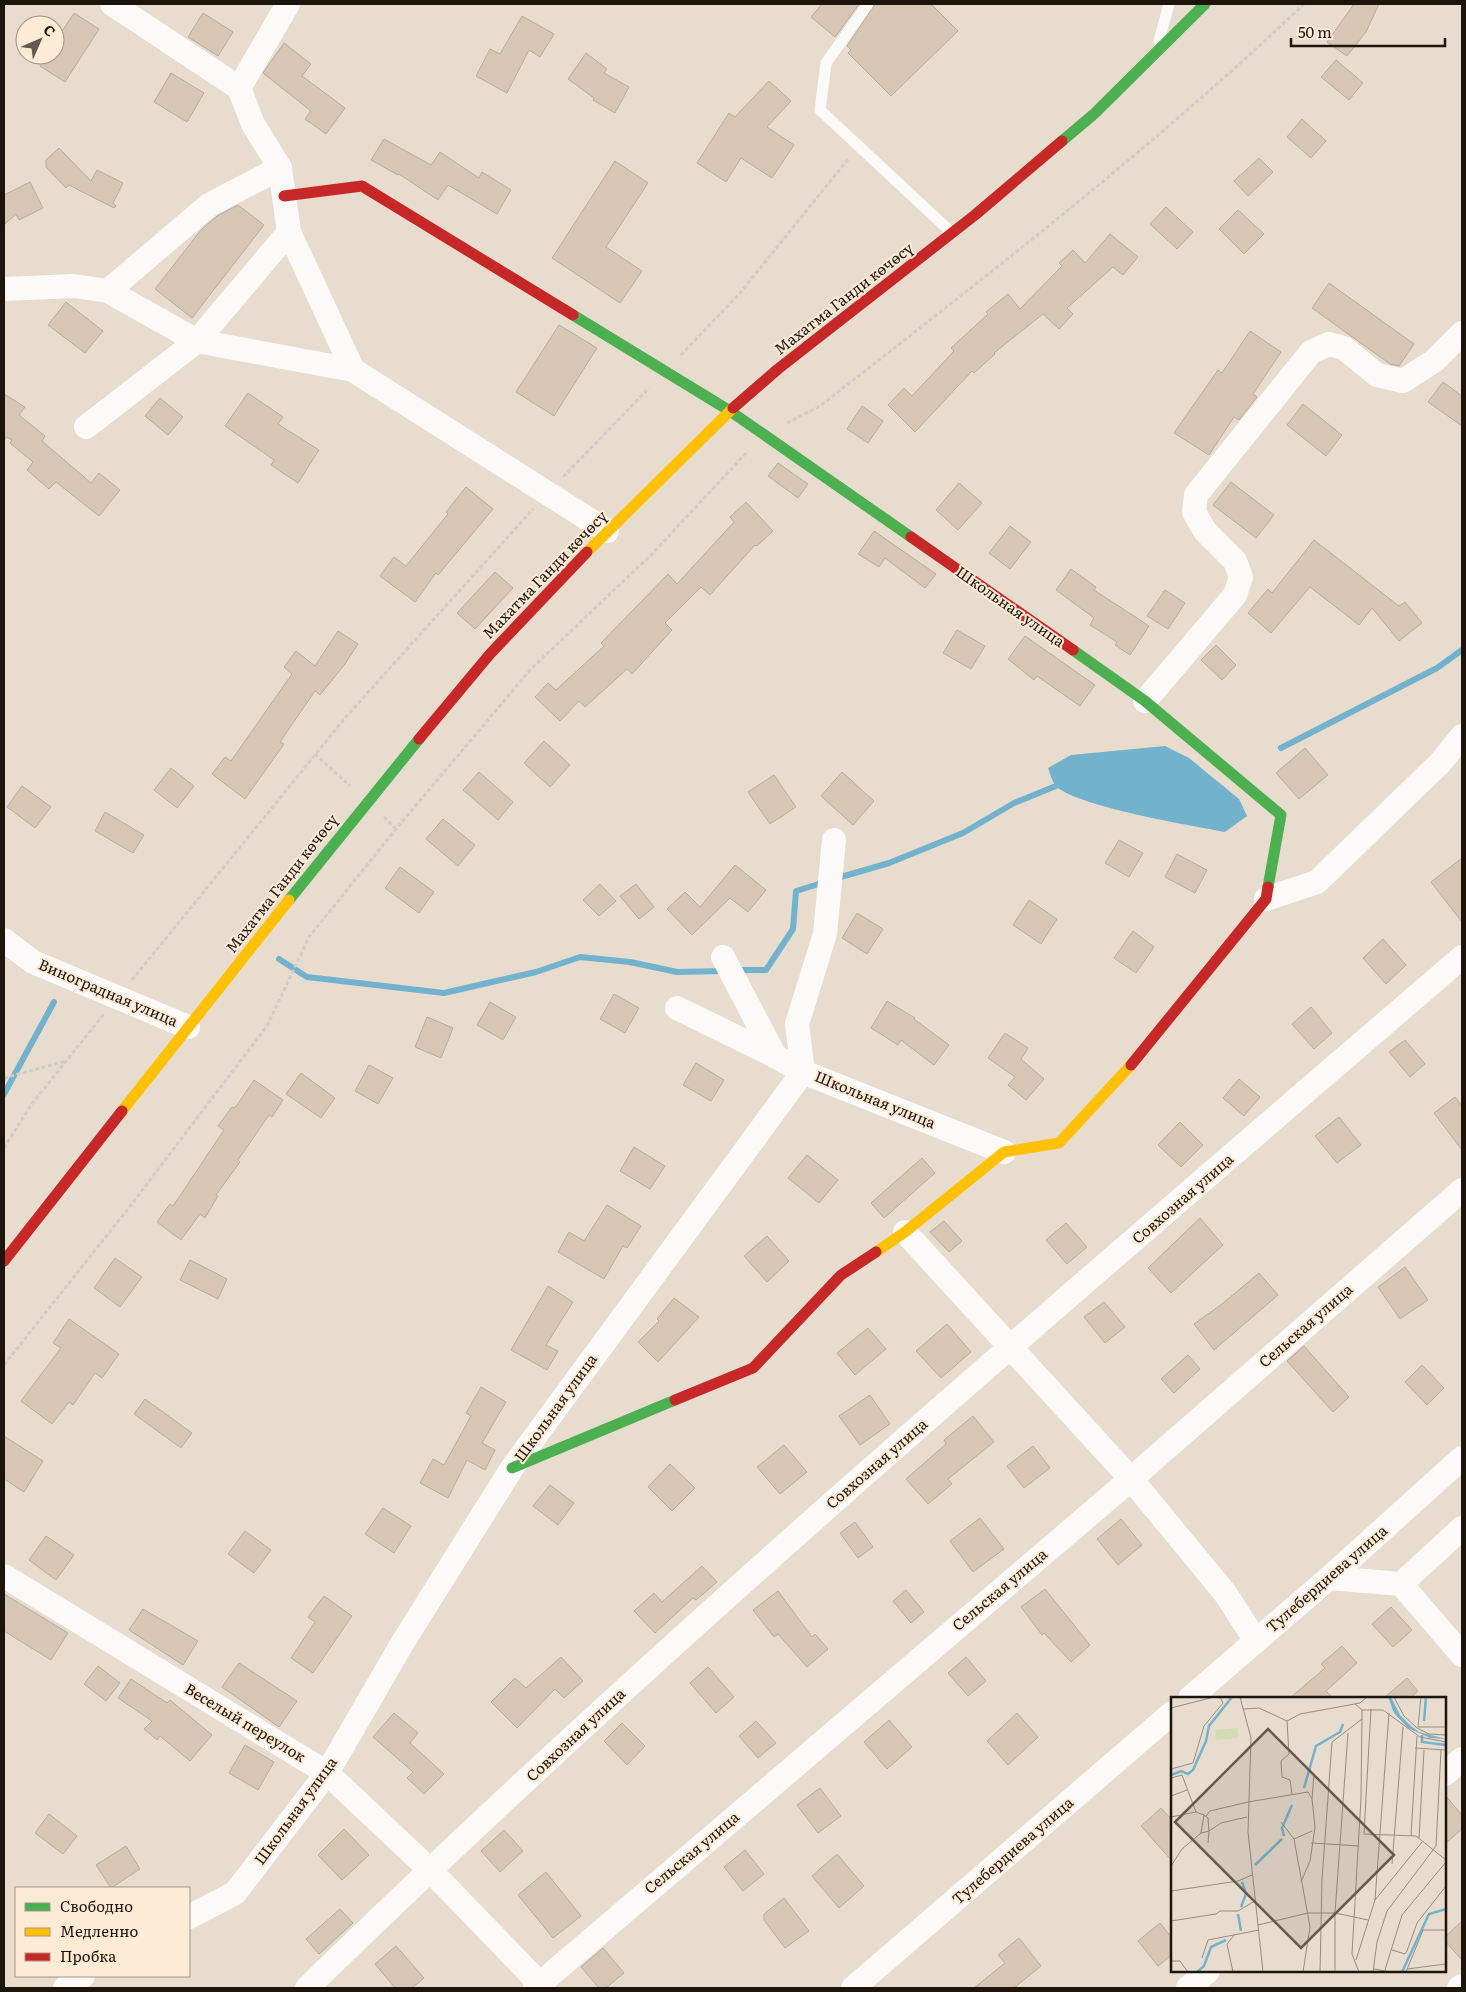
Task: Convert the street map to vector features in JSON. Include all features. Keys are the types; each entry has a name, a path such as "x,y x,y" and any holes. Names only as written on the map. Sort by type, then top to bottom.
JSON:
{"street":[{"path":"112,4 239,88 253,124 280,168 289,232 353,370"},
{"path":"239,88 288,4"},
{"name":"Махатма Ганди көчөсү","path":"4,1259 367,801 484,662 607,531 730,411 778,369 952,233 1094,114 1205,4"},
{"path":"108,291 209,205 280,168"},
{"name":"Школьная улица","path":"284,196 362,186 730,411 1145,701 1281,815 1266,899"},
{"path":"86,427 196,342 289,232"},
{"path":"4,289 74,286 108,291 196,342 353,370 607,531"},
{"path":"1145,701 1235,595 1241,577 1235,561 1205,531 1194,512 1196,496 1311,352 1329,344 1344,348 1377,374 1403,381 1434,360 1462,333"},
{"path":"512,1468 752,1368 841,1275 904,1232 1004,1152 1059,1143 1123,1075 1266,899 1317,882 1428,776 1462,736"},
{"path":"803,1072 797,1024 825,934 834,840"},
{"name":"Виноградная улица","path":"4,940 33,962 188,1027"},
{"path":"723,956 775,1056"},
{"name":"Совхозная улица","path":"307,1988 430,1869 698,1621 1462,957"},
{"path":"677,1008 775,1056 803,1072"},
{"name":"Школьная улица","path":"190,1916 235,1893 327,1773 403,1642 512,1468 803,1072 1004,1152"},
{"name":"Сельская улица","path":"539,1986 1131,1479 1462,1190"},
{"path":"904,1232 1131,1479 1224,1593 1256,1641"},
{"name":"Тулебердиева улица","path":"1191,1697 1329,1578 1462,1458"},
{"path":"1401,1584 1462,1528"},
{"name":"Веселый переулок","path":"4,1576 327,1773 430,1869 539,1986"},
{"path":"1329,1578 1401,1584 1462,1655"},
{"name":"Тулебердиева улица","path":"853,1988 1171,1714"},
{"path":"1446,1773 1462,1759"},
{"path":"1188,1988 1207,1972"},
{"path":"64,1988 81,1977"}],"lane":[{"path":"868,4 826,63 820,110 952,233"},
{"path":"1156,54 1169,4"}],"path":[{"path":"4,1365 131,1206 266,1026 309,937 531,669 654,552 764,434 820,406 1061,218 1262,44 1304,4"},
{"path":"4,1148 31,1104 345,718 547,494 740,293 858,146"},
{"path":"4,1078 67,1060"}],"water":[{"path":"1165,746 1189,758 1239,799 1247,816 1225,832 1108,808 1066,793 1055,785 1048,768 1071,755"}],"building":[{"path":"822,4 859,4 835,37 811,17"},
{"path":"875,4 931,4 958,31 891,96 848,53 851,50 847,46"},
{"path":"1354,4 1379,4 1366,32 1347,56 1327,42"},
{"path":"74,13 99,29 65,82 40,66 65,65 65,27"},
{"path":"203,13 233,32 218,56 188,37"},
{"path":"522,16 554,34 540,57 529,50 507,93 476,76 490,49 500,54"},
{"path":"284,43 311,64 302,76 345,108 326,134 305,119 311,111 263,73"},
{"path":"586,53 607,69 604,73 629,87 615,113 593,100 594,98 568,79"},
{"path":"1336,60 1363,83 1349,100 1321,77"},
{"path":"171,73 204,93 187,122 154,102"},
{"path":"769,81 791,101 767,127 794,145 772,178 741,158 726,182 697,163 729,113 735,117"},
{"path":"1302,119 1326,141 1311,158 1287,137"},
{"path":"384,139 431,165 440,152 479,178 482,172 511,190 497,214 448,185 438,200 399,174 371,160"},
{"path":"59,148 91,181 97,170 123,183 113,203 116,206 114,208 69,185 66,188 46,167 46,160"},
{"path":"1259,158 1273,172 1248,196 1234,181"},
{"path":"615,161 648,183 606,247 642,271 620,303 552,258"},
{"path":"30,182 43,208 19,220 16,214 4,225 4,195"},
{"path":"238,205 264,225 192,318 155,289 201,230 217,216"},
{"path":"1166,207 1193,232 1177,249 1150,224"},
{"path":"1238,210 1264,234 1244,254 1219,229"},
{"path":"1110,234 1138,257 1123,275 1113,267 1067,308 1073,314 1059,329 1043,314 994,353 974,373 972,371 915,432 888,405 904,388 912,396 954,351 951,348 988,314 986,312 1008,294 1020,309 1062,266 1059,263 1073,250 1085,263"},
{"path":"1329,283 1414,344 1399,366 1390,364 1312,308"},
{"path":"66,302 103,331 85,353 48,325"},
{"path":"559,325 597,348 554,416 516,392"},
{"path":"1250,331 1281,352 1253,394 1257,397 1239,420 1234,417 1209,455 1174,433 1218,370 1222,373"},
{"path":"1443,382 1462,396 1462,426 1428,402"},
{"path":"248,393 283,417 278,424 319,450 298,483 271,465 274,460 225,426"},
{"path":"4,394 25,407 19,415 45,436 42,441 91,483 99,473 120,490 99,516 56,482 49,489 27,470 33,462 10,443 12,440 6,437 4,441"},
{"path":"160,398 183,417 168,435 145,416"},
{"path":"1303,404 1342,435 1326,456 1287,425"},
{"path":"862,406 883,421 868,443 847,429"},
{"path":"778,463 808,484 798,498 768,476"},
{"path":"1231,482 1274,515 1256,538 1213,505"},
{"path":"959,483 982,503 958,530 936,510"},
{"path":"466,487 493,509 438,575 436,573 415,602 380,576 394,557 406,566 448,514 446,512"},
{"path":"746,502 773,531 757,546 755,545 710,595 701,587 665,623 672,630 632,674 627,669 585,707 579,701 560,721 535,697 548,683 556,690 604,646 601,643 668,574 677,584 734,522 730,517"},
{"path":"1010,526 1031,542 1010,569 989,553"},
{"path":"874,531 936,574 925,588 885,558 879,567 858,554"},
{"path":"1314,540 1399,606 1405,602 1422,623 1399,641 1372,608 1359,625 1310,587 1271,633 1248,613 1268,589 1272,593"},
{"path":"1071,569 1096,587 1094,590 1149,626 1130,655 1115,645 1117,642 1090,625 1094,618 1056,590"},
{"path":"495,572 513,588 475,629 457,613"},
{"path":"1165,590 1185,603 1168,629 1147,616"},
{"path":"957,630 985,646 971,669 943,653"},
{"path":"338,631 358,644 345,664 320,695 315,691 280,742 284,744 245,799 212,774 225,757 231,761 292,674 284,667 296,651 315,666"},
{"path":"1025,636 1095,685 1080,706 1037,676 1034,680 1008,659"},
{"path":"1216,645 1236,665 1222,680 1201,660"},
{"path":"544,741 570,765 550,787 524,763"},
{"path":"1305,748 1328,775 1299,799 1276,773"},
{"path":"171,768 194,786 177,808 154,790"},
{"path":"479,772 513,802 498,820 463,790"},
{"path":"842,772 874,801 853,825 821,796"},
{"path":"774,775 796,807 770,824 748,792"},
{"path":"22,786 51,807 35,828 7,807"},
{"path":"105,812 144,835 133,853 95,831"},
{"path":"443,819 475,845 458,866 426,839"},
{"path":"1119,840 1143,853 1129,877 1105,863"},
{"path":"1177,854 1207,870 1195,893 1165,877"},
{"path":"1462,858 1462,922 1431,882"},
{"path":"735,865 766,890 748,912 730,898 692,935 667,909 685,892 700,907"},
{"path":"400,867 434,892 419,913 385,888"},
{"path":"600,884 616,901 599,916 583,900"},
{"path":"636,884 654,907 639,919 620,896"},
{"path":"1029,900 1057,919 1041,944 1013,925"},
{"path":"857,913 883,929 867,954 842,938"},
{"path":"1133,931 1154,947 1136,973 1114,958"},
{"path":"1383,939 1406,965 1386,984 1363,958"},
{"path":"614,994 639,1008 625,1033 600,1019"},
{"path":"887,1001 915,1018 949,1045 934,1065 901,1040 898,1045 871,1028"},
{"path":"490,1002 516,1017 503,1040 477,1025"},
{"path":"1311,1007 1332,1033 1314,1049 1292,1024"},
{"path":"427,1017 453,1028 441,1058 415,1047"},
{"path":"1005,1033 1028,1048 1021,1059 1044,1079 1026,1100 1008,1085 1015,1077 988,1058"},
{"path":"1405,1040 1425,1064 1410,1077 1389,1052"},
{"path":"696,1063 724,1080 711,1101 683,1085"},
{"path":"369,1065 393,1078 378,1104 355,1091"},
{"path":"301,1073 335,1098 321,1118 286,1094"},
{"path":"1239,1079 1260,1097 1244,1116 1223,1098"},
{"path":"254,1080 283,1100 272,1117 269,1115 238,1160 240,1162 216,1195 218,1196 205,1218 200,1214 181,1240 157,1222 170,1204 173,1206 224,1130 218,1126 232,1107 235,1108"},
{"path":"1455,1097 1462,1106 1462,1150 1434,1113"},
{"path":"1339,1117 1361,1145 1337,1163 1315,1136"},
{"path":"1180,1122 1203,1145 1181,1167 1158,1145"},
{"path":"634,1147 665,1166 650,1189 620,1171"},
{"path":"807,1155 838,1180 819,1203 788,1178"},
{"path":"922,1158 935,1173 884,1218 871,1203"},
{"path":"607,1205 641,1226 627,1248 623,1246 604,1279 558,1252 569,1232 584,1241"},
{"path":"1200,1218 1223,1245 1171,1293 1148,1268"},
{"path":"944,1221 962,1241 949,1252 930,1232"},
{"path":"1066,1223 1087,1247 1067,1264 1046,1240"},
{"path":"767,1236 789,1261 767,1282 744,1256"},
{"path":"115,1258 142,1277 120,1307 94,1288"},
{"path":"190,1260 227,1279 218,1299 180,1280"},
{"path":"1405,1267 1428,1300 1400,1319 1378,1287"},
{"path":"1259,1273 1278,1295 1214,1350 1194,1324 1222,1304"},
{"path":"548,1286 573,1302 546,1345 558,1351 547,1370 511,1350"},
{"path":"674,1298 699,1317 658,1362 638,1342 659,1321 657,1319"},
{"path":"1104,1302 1125,1327 1105,1343 1084,1317"},
{"path":"69,1319 119,1354 102,1378 95,1373 73,1405 69,1402 52,1424 21,1401 61,1348 53,1343"},
{"path":"947,1324 971,1352 941,1378 916,1351"},
{"path":"868,1328 886,1349 855,1375 837,1353"},
{"path":"1304,1346 1349,1397 1333,1412 1287,1361"},
{"path":"1188,1355 1200,1369 1174,1393 1161,1379"},
{"path":"1422,1365 1444,1388 1427,1405 1405,1382"},
{"path":"481,1387 506,1402 482,1443 495,1450 485,1470 467,1460 448,1498 420,1483 433,1459 444,1465 471,1416 466,1413"},
{"path":"870,1395 890,1424 860,1445 839,1416"},
{"path":"145,1399 192,1433 181,1448 134,1414"},
{"path":"973,1416 994,1442 948,1479 952,1484 928,1504 906,1479 946,1444 944,1440"},
{"path":"4,1436 43,1461 24,1492 4,1479"},
{"path":"784,1445 807,1472 780,1494 757,1467"},
{"path":"1033,1446 1050,1468 1024,1488 1007,1466"},
{"path":"670,1464 695,1488 672,1511 648,1487"},
{"path":"550,1485 574,1503 558,1525 533,1506"},
{"path":"383,1508 411,1526 394,1553 365,1534"},
{"path":"980,1518 1004,1549 973,1572 950,1541"},
{"path":"1121,1519 1142,1545 1118,1565 1097,1539"},
{"path":"855,1522 873,1547 858,1558 840,1533"},
{"path":"245,1531 271,1550 254,1573 228,1554"},
{"path":"46,1536 74,1555 56,1580 29,1560"},
{"path":"702,1566 717,1582 696,1600 693,1598 655,1633 634,1611 654,1593 662,1602"},
{"path":"1045,1589 1090,1645 1071,1662 1044,1633 1042,1635 1021,1607"},
{"path":"906,1590 924,1612 911,1623 893,1601"},
{"path":"778,1591 812,1637 815,1634 828,1649 807,1667 778,1634 774,1637 753,1610"},
{"path":"4,1594 68,1633 51,1660 4,1631"},
{"path":"324,1596 352,1616 313,1673 291,1658 315,1622 308,1617"},
{"path":"1391,1607 1412,1630 1393,1647 1372,1624"},
{"path":"143,1609 198,1641 183,1665 129,1630"},
{"path":"1342,1646 1357,1663 1326,1691 1332,1697 1291,1697 1325,1668 1321,1664"},
{"path":"561,1657 583,1681 564,1698 555,1689 517,1728 491,1702 515,1678 526,1688"},
{"path":"966,1657 986,1681 968,1696 948,1673"},
{"path":"239,1663 297,1701 279,1727 222,1687"},
{"path":"98,1666 120,1683 106,1701 84,1684"},
{"path":"708,1667 734,1697 716,1713 690,1683"},
{"path":"1407,1678 1418,1691 1411,1697 1385,1697"},
{"path":"131,1679 167,1703 170,1700 212,1735 190,1761 160,1736 157,1740 144,1729 152,1721 118,1698"},
{"path":"394,1713 418,1733 410,1743 444,1774 424,1794 407,1778 413,1772 373,1737"},
{"path":"1017,1713 1038,1737 1008,1765 987,1741"},
{"path":"889,1720 912,1747 887,1769 864,1742"},
{"path":"756,1721 776,1743 758,1758 739,1736"},
{"path":"622,1723 645,1746 627,1765 604,1741"},
{"path":"245,1745 274,1762 258,1790 229,1773"},
{"path":"820,1788 841,1816 818,1833 797,1805"},
{"path":"1446,1796 1462,1815 1462,1829 1446,1843"},
{"path":"1161,1808 1171,1819 1171,1860 1141,1826"},
{"path":"49,1814 77,1836 63,1854 35,1833"},
{"path":"344,1829 369,1855 342,1880 318,1855"},
{"path":"504,1830 523,1851 500,1872 481,1851"},
{"path":"126,1846 140,1869 110,1887 96,1865"},
{"path":"745,1850 764,1874 743,1891 724,1867"},
{"path":"837,1854 864,1886 839,1908 812,1876"},
{"path":"546,1872 581,1916 553,1938 518,1895"},
{"path":"784,1898 809,1931 785,1948 764,1920 764,1914"},
{"path":"340,1909 353,1923 319,1954 306,1939"},
{"path":"1462,1921 1462,1960 1446,1942 1446,1936"},
{"path":"1160,1923 1171,1937 1171,1956 1158,1966 1138,1941"},
{"path":"1019,1938 1041,1966 1014,1988 974,1988 1005,1963 998,1955"},
{"path":"396,1946 424,1978 412,1988 395,1988 375,1964"},
{"path":"603,1948 624,1973 606,1988 599,1988 581,1967"}],"waterway":[{"path":"1281,748 1437,668 1462,650"},
{"path":"834,879 889,863 963,833 1014,803 1056,786"},
{"path":"735,970 766,970 793,929 796,891 825,882"},
{"path":"279,959 307,977 444,993 536,972 580,957 630,962 677,972 725,971"},
{"path":"4,1094 54,1002"}],"traffic: fast":[{"path":"1062,141 1094,114 1205,4"},
{"path":"573,315 730,411 911,537"},
{"path":"1073,650 1145,701 1281,815 1268,887"},
{"path":"289,900 419,739"},
{"path":"512,1468 675,1400"}],"traffic: slow":[{"path":"587,552 733,408"},
{"path":"122,1111 289,900"},
{"path":"876,1252 905,1232 1004,1152 1059,1143 1131,1065"}],"traffic: jam":[{"path":"733,408 778,369 975,215 1062,141"},
{"path":"284,196 362,186 573,315"},
{"path":"911,537 1073,650"},
{"path":"419,739 490,654 587,552"},
{"path":"1131,1065 1266,899 1268,887"},
{"path":"4,1261 122,1111"},
{"path":"675,1400 753,1368 841,1275 876,1252"}]}
